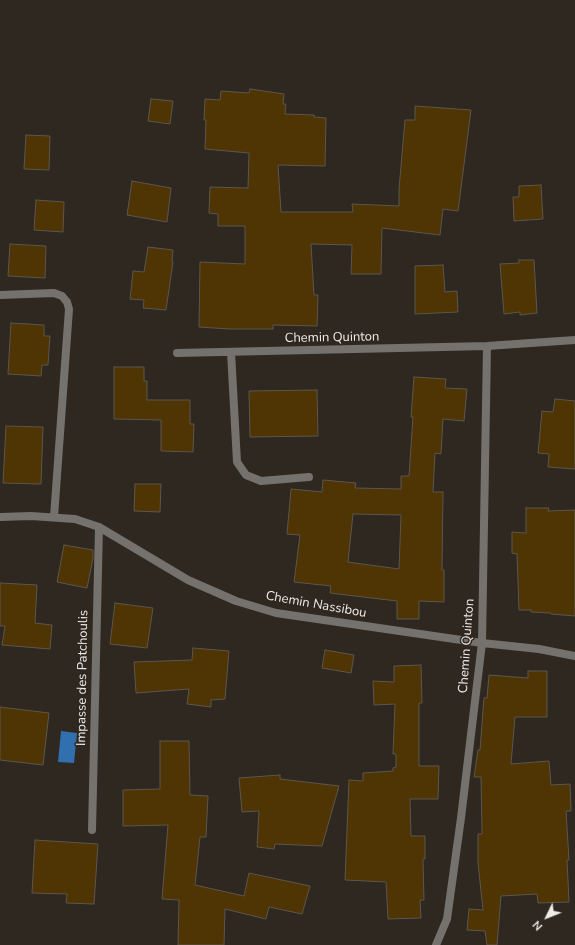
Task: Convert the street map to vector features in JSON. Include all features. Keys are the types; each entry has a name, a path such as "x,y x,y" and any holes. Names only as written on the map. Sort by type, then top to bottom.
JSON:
{"street":[{"path":"0,295 54,293 62,296 67,302 69,310 54,517"},
{"name":"Chemin Quinton","path":"178,354 487,346 575,340"},
{"name":"Chemin Quinton","path":"436,945 447,919 482,643 487,346"},
{"path":"230,352 237,462 246,475 261,481 308,477"},
{"name":"Chemin Nassibou","path":"0,517 31,516 75,518 99,527 188,580 236,601 276,613 482,643 539,649 575,656"},
{"name":"Impasse des Patchoulis","path":"92,830 99,527"}],"water":[{"path":"61,731 77,733 74,763 58,762"}],"building":[{"path":"250,89 284,94 283,104 286,104 285,114 314,115 314,117 326,118 325,166 278,165 281,212 353,212 352,204 399,206 405,120 415,120 415,106 471,110 458,211 443,209 440,235 382,228 381,274 351,274 352,245 311,244 314,295 318,295 317,326 273,325 273,329 199,327 200,262 245,264 245,226 218,226 218,214 209,213 210,187 248,188 249,153 205,149 205,99 220,100 221,91 249,93"},
{"path":"151,99 173,101 170,124 148,121"},
{"path":"26,135 50,136 49,170 24,169"},
{"path":"132,181 171,188 167,222 127,215"},
{"path":"541,185 543,219 514,221 513,197 519,197 519,186"},
{"path":"36,200 64,202 63,232 34,230"},
{"path":"10,244 46,246 45,278 8,276"},
{"path":"148,247 173,250 173,262 166,310 143,308 144,300 130,299 133,271 144,272"},
{"path":"519,260 534,260 537,313 520,315 520,312 504,314 500,264 519,263"},
{"path":"443,265 445,292 457,291 458,312 415,314 415,266"},
{"path":"11,323 44,325 44,336 50,336 48,365 42,365 41,376 8,374"},
{"path":"114,367 144,367 144,381 147,381 147,400 190,400 190,424 194,424 193,452 161,451 161,420 114,419"},
{"path":"414,377 446,379 445,388 467,389 464,421 443,419 441,454 435,453 433,492 443,492 442,570 444,570 444,602 419,601 419,619 397,619 397,601 330,593 331,586 294,582 300,535 287,534 291,489 322,492 323,480 356,483 355,488 401,489 401,476 409,476 413,417 411,417","holes":["353,514 401,515 399,569 348,562"]},
{"path":"317,390 318,436 250,437 249,391"},
{"path":"555,399 575,401 575,469 548,467 549,454 538,453 542,411 553,412"},
{"path":"6,426 43,427 41,484 3,483"},
{"path":"135,484 161,484 160,512 134,511"},
{"path":"526,508 549,508 548,511 575,510 575,616 531,612 531,610 519,610 517,554 512,553 512,532 526,533"},
{"path":"64,545 93,550 93,558 87,588 57,582"},
{"path":"0,583 37,585 35,623 52,625 50,649 2,645 5,626 0,626"},
{"path":"115,603 153,608 147,648 110,644"},
{"path":"193,648 229,651 225,699 211,700 211,707 187,704 189,689 136,693 134,662 192,660"},
{"path":"325,650 354,655 351,673 322,668"},
{"path":"421,665 422,703 419,703 419,766 439,766 438,799 410,799 411,836 425,836 425,859 423,859 424,900 420,900 421,918 388,919 386,882 345,880 349,780 363,781 363,773 393,771 393,768 396,767 396,754 393,754 395,704 374,705 373,681 394,682 394,666"},
{"path":"528,671 547,671 547,717 515,717 511,764 549,761 551,785 570,784 571,811 566,811 569,860 567,860 569,902 538,903 537,894 501,896 497,945 487,945 485,931 467,930 469,909 483,910 478,863 478,834 482,834 481,777 474,777 478,750 480,750 484,698 487,698 489,675 528,678"},
{"path":"0,707 49,713 43,765 0,760"},
{"path":"160,741 189,741 190,795 208,796 206,837 200,837 195,885 244,896 249,873 310,886 302,914 269,907 266,919 225,909 224,945 178,945 179,900 162,899 168,825 123,826 123,790 160,789"},
{"path":"280,775 280,779 339,786 322,846 275,844 274,849 257,847 259,811 242,812 239,778"},
{"path":"35,840 98,844 94,904 66,903 67,894 32,893"}]}
